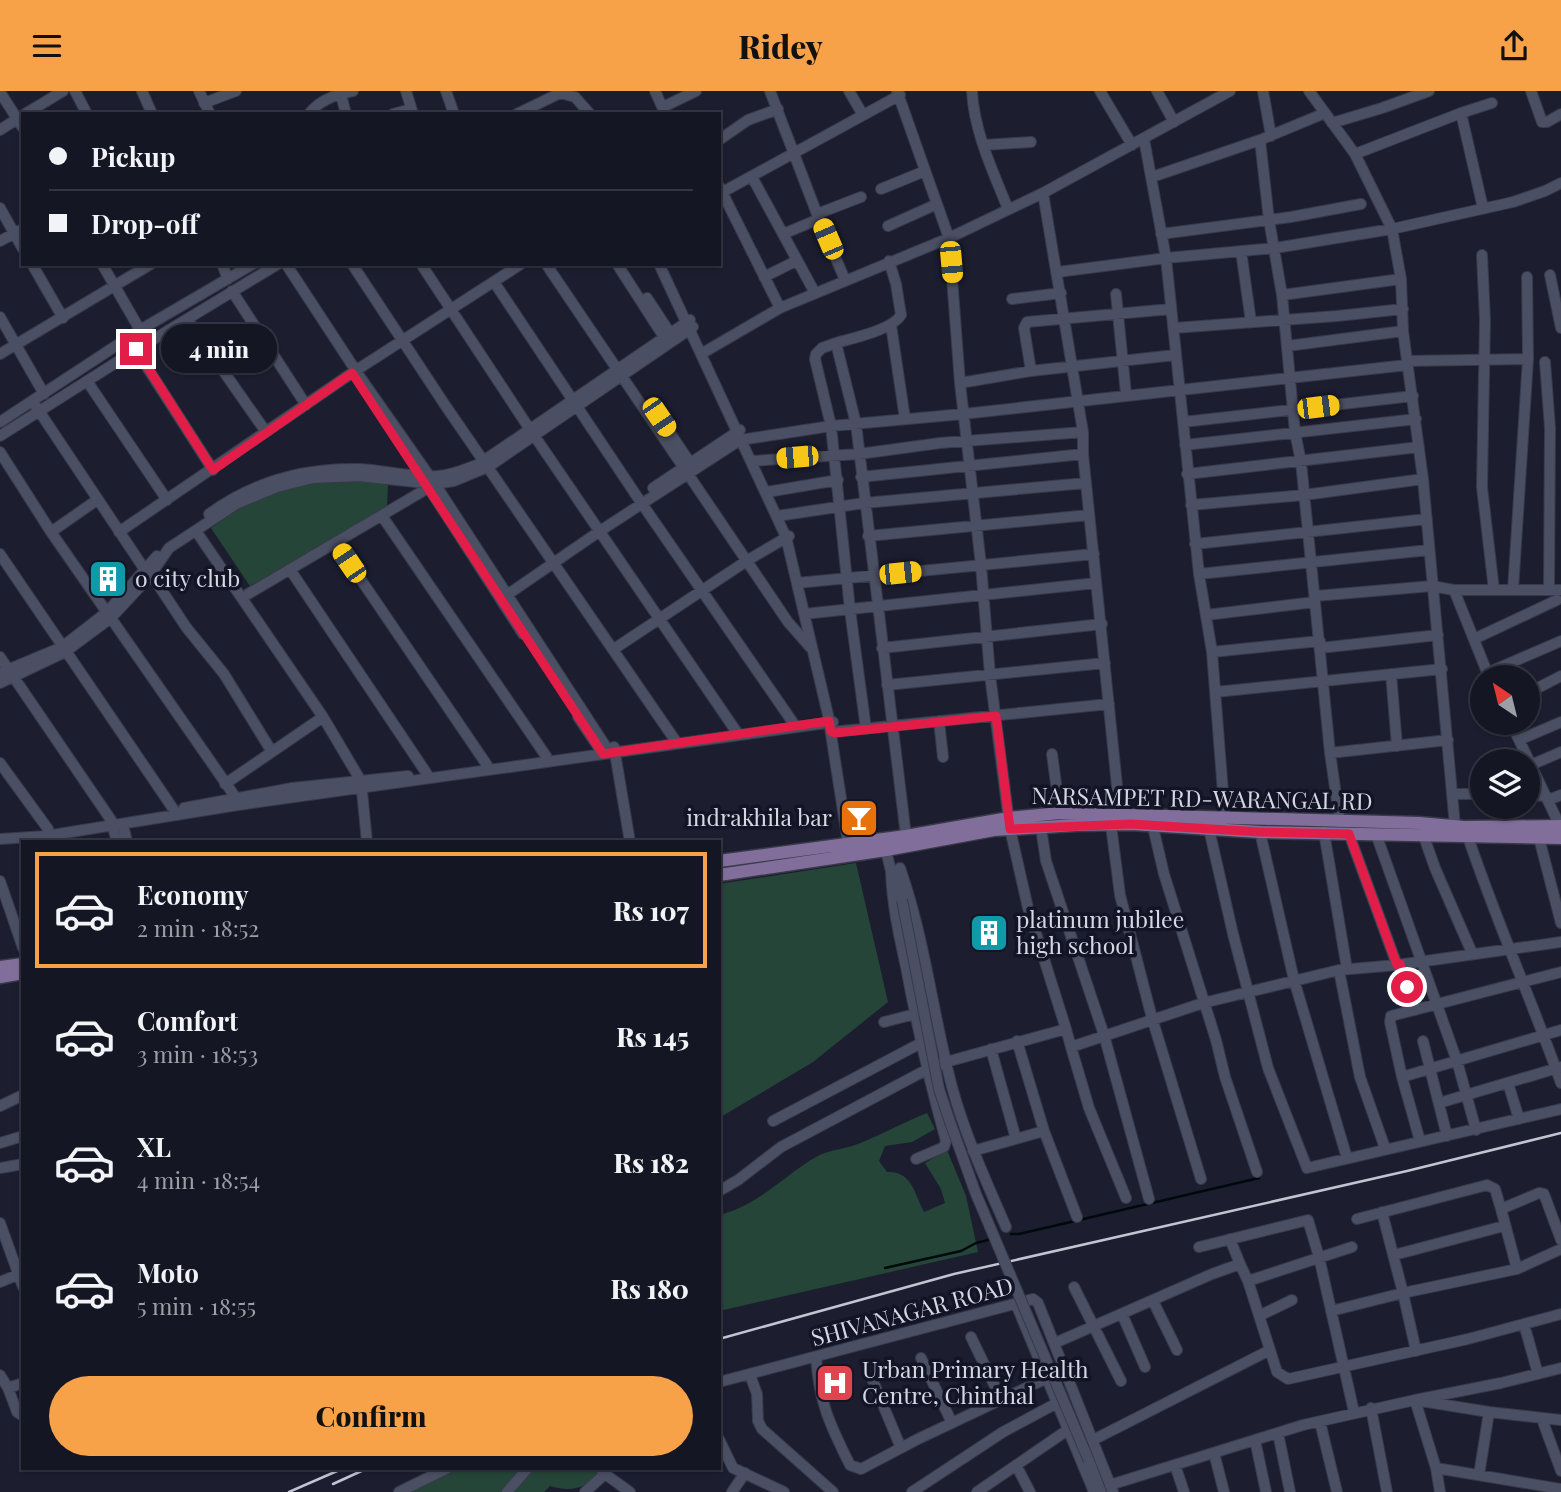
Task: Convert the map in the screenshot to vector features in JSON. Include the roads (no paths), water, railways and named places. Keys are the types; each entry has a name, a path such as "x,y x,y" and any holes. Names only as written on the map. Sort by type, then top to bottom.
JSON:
{"main road":[{"name":"NARSAMPET RD-WARANGAL RD","path":"721,874 1060,813 1153,827 1260,832 1423,834 1462,830 1561,830"},
{"name":"NARSAMPET RD-WARANGAL RD","path":"1010,824 1041,828 1115,820 1225,818 1419,823 1539,838 1561,830"},
{"name":"NARSAMPET RD-WARANGAL RD","path":"721,861 850,843 893,842"},
{"path":"0,967 21,964"},
{"path":"0,977 21,973"}],"street":[{"path":"32,112 63,91"},
{"path":"75,91 86,112"},
{"path":"142,91 151,112"},
{"path":"199,91 209,112"},
{"path":"204,103 236,91"},
{"path":"310,112 315,106 340,92 353,91"},
{"path":"406,91 412,112"},
{"path":"446,91 453,112"},
{"path":"655,91 664,111 696,91"},
{"path":"770,91 845,280"},
{"path":"849,91 863,115"},
{"path":"972,91 973,107 984,145 1008,209"},
{"path":"1100,91 1132,145"},
{"path":"1157,91 1174,122"},
{"path":"1263,91 1271,136"},
{"path":"1332,123 1429,91"},
{"path":"1531,91 1542,122 1561,114"},
{"path":"0,92 21,118"},
{"path":"340,92 345,112"},
{"path":"1314,92 1325,113 1355,155 1392,229 1401,279 1403,331 1423,479 1452,794 1462,830 1522,983 1559,1068 1561,1083"},
{"path":"521,112 560,93 572,95 587,112"},
{"path":"721,191 752,177 899,93 949,237 960,383 981,565 990,675 1010,824 1028,908 1089,1108 1126,1198"},
{"path":"702,354 780,308 949,237 1043,193 1224,93"},
{"path":"1355,155 1492,103"},
{"path":"721,139 748,120 778,110"},
{"path":"1152,177 1271,136 1325,113"},
{"path":"1461,113 1483,208"},
{"path":"0,129 21,119"},
{"path":"1144,139 1166,258 1195,544 1212,652 1225,818"},
{"path":"1260,140 1269,220 1282,295 1330,753 1340,822"},
{"path":"984,145 1031,142"},
{"path":"881,189 925,171"},
{"path":"752,177 815,293"},
{"path":"1058,272 1275,248 1392,229 1513,202 1561,183"},
{"path":"721,193 780,308"},
{"path":"1043,193 1083,432 1109,704 1120,895 1201,1179"},
{"path":"783,234 860,197"},
{"path":"888,226 937,204"},
{"path":"1161,234 1269,220 1361,204"},
{"path":"0,208 18,231 0,241"},
{"path":"1241,251 1251,323"},
{"path":"1482,255 1482,487 1493,590"},
{"path":"764,277 796,261"},
{"path":"866,730 846,576 831,426 815,359 822,348 891,325 901,315 889,261"},
{"path":"33,266 63,318"},
{"path":"103,266 141,331"},
{"path":"0,354 148,266"},
{"path":"223,266 228,279"},
{"path":"54,531 0,439 39,403 141,331 250,266"},
{"path":"0,422 89,379 276,266"},
{"path":"280,266 608,750 630,840"},
{"path":"287,266 356,375"},
{"path":"347,266 675,740"},
{"path":"353,266 403,345"},
{"path":"416,266 736,731"},
{"path":"422,266 451,314"},
{"path":"496,284 518,266"},
{"path":"122,531 309,403 525,266"},
{"path":"549,266 689,468 788,622 812,650"},
{"path":"618,266 667,335"},
{"path":"625,266 667,335"},
{"path":"660,266 788,536 831,723 850,843"},
{"path":"666,266 689,325"},
{"path":"1550,275 1561,328"},
{"path":"1513,590 1528,359 1527,277"},
{"path":"1282,295 1401,279"},
{"path":"496,284 794,724"},
{"path":"234,290 309,403"},
{"path":"1012,299 1061,293"},
{"path":"1116,294 1126,394"},
{"path":"1031,372 1025,324 1171,309"},
{"path":"1174,328 1284,321 1403,309"},
{"path":"0,317 39,403 97,500 122,531"},
{"path":"185,320 263,434"},
{"path":"623,370 667,335 689,325"},
{"path":"0,683 11,673 66,648 111,613 169,548 236,504 277,487 313,478 358,476 428,481 484,465 689,325"},
{"path":"891,325 905,419"},
{"path":"1287,346 1403,331"},
{"path":"836,343 856,424 887,685 896,869 939,1089 976,1193 1101,1492"},
{"path":"138,349 216,468"},
{"path":"960,383 1175,355"},
{"path":"502,595 596,529 740,435 963,414 1407,363 1528,359"},
{"path":"1545,362 1556,595"},
{"path":"89,379 169,499"},
{"path":"1183,422 1413,396"},
{"path":"39,403 186,627 224,674 272,752"},
{"path":"1185,445 1416,419"},
{"path":"1550,428 1561,424"},
{"path":"753,461 859,454 967,441 1083,432"},
{"path":"1187,474 1419,447"},
{"path":"0,452 236,798"},
{"path":"861,477 1083,454"},
{"path":"148,571 165,547 232,497 275,479 312,470 358,469 428,481"},
{"path":"1191,505 1304,495 1423,479"},
{"path":"768,491 838,480"},
{"path":"248,594 382,516 428,481"},
{"path":"779,516 864,503 1086,483"},
{"path":"54,531 97,500"},
{"path":"868,536 1090,515"},
{"path":"382,516 546,756"},
{"path":"1195,544 1427,519"},
{"path":"198,529 248,594 327,715 362,783 367,840"},
{"path":"198,529 323,717 362,783"},
{"path":"614,649 788,536"},
{"path":"336,543 487,765"},
{"path":"0,548 174,810"},
{"path":"1199,574 1429,550"},
{"path":"0,554 66,648"},
{"path":"799,583 846,576 873,576 1094,554"},
{"path":"291,571 427,773"},
{"path":"806,614 1096,583"},
{"path":"1206,615 1433,586 1454,590 1513,590 1556,595"},
{"path":"1454,590 1484,665"},
{"path":"1474,639 1556,595"},
{"path":"806,614 812,650 831,723"},
{"path":"882,648 1102,624"},
{"path":"1212,652 1438,635"},
{"path":"1510,665 1561,642"},
{"path":"0,648 11,673"},
{"path":"0,657 126,840"},
{"path":"887,685 1105,663"},
{"path":"1215,692 1442,669"},
{"path":"1391,674 1397,746"},
{"path":"1540,687 1561,676"},
{"path":"0,837 48,829 116,823 292,788 362,783 794,724 831,723 866,730 1109,704"},
{"path":"225,784 323,717"},
{"path":"939,721 943,757"},
{"path":"1519,740 1561,722"},
{"path":"1517,735 1523,749"},
{"path":"1330,753 1448,740"},
{"path":"0,837 46,836 427,773 608,750"},
{"path":"1540,761 1561,752"},
{"path":"1052,754 1060,813"},
{"path":"0,763 48,829"},
{"path":"1540,784 1561,830"},
{"path":"1452,794 1470,794"},
{"path":"1540,797 1561,795"},
{"path":"116,823 117,840"},
{"path":"1153,827 1164,874 1225,1077 1257,1172"},
{"path":"1041,828 1046,861 1104,1035 1149,1199"},
{"path":"1209,829 1268,1068 1307,1168 1561,1109"},
{"path":"1260,832 1294,980 1347,1158"},
{"path":"1324,832 1360,1077 1385,1148"},
{"path":"1349,834 1415,1010"},
{"path":"1376,834 1457,1061 1476,1130"},
{"path":"1423,834 1472,953"},
{"path":"1539,838 1561,923"},
{"path":"896,869 893,902 926,1070 946,1145 916,1159"},
{"path":"896,869 911,901 946,1062 973,1151 1006,1227"},
{"path":"0,881 21,942"},
{"path":"1071,1047 1203,1003 1343,969 1510,951 1561,942"},
{"path":"1420,1141 1402,1077 1390,1018 1394,1014 1561,972"},
{"path":"884,1022 915,1014"},
{"path":"721,1189 738,1180 781,1147 926,1070 1017,1041 1066,1029"},
{"path":"1402,1077 1561,1030"},
{"path":"1017,1041 1044,1131 1077,1217"},
{"path":"1423,1041 1447,1136"},
{"path":"774,1121 921,1043"},
{"path":"991,1049 1016,1139"},
{"path":"1439,1103 1559,1068"},
{"path":"1508,1083 1519,1119"},
{"path":"0,1106 21,1096"},
{"path":"973,1151 1044,1131"},
{"path":"0,1143 21,1137"},
{"path":"0,1168 21,1164"},
{"path":"1357,1219 1487,1185 1495,1189 1517,1269"},
{"path":"1501,1209 1542,1193 1561,1240"},
{"path":"1382,1212 1404,1293 1416,1351"},
{"path":"1199,1247 1308,1220 1354,1412"},
{"path":"0,1223 20,1274 0,1282"},
{"path":"1394,1255 1504,1226"},
{"path":"1230,1240 1261,1315 1277,1372 1288,1379 1416,1351 1561,1314"},
{"path":"1248,1281 1352,1247"},
{"path":"1331,1311 1517,1269 1561,1249"},
{"path":"1055,1343 1240,1263"},
{"path":"1074,1287 1121,1381"},
{"name":"SHIVANAGAR ROAD","path":"721,1382 1036,1300 1112,1488"},
{"path":"1261,1315 1292,1300"},
{"path":"1153,1301 1177,1350"},
{"path":"1016,1304 1094,1492"},
{"path":"1122,1314 1145,1367"},
{"path":"1524,1324 1538,1374"},
{"path":"971,1337 1001,1399"},
{"path":"1093,1440 1270,1350"},
{"path":"816,1357 822,1404 850,1465 861,1469 1047,1378"},
{"path":"921,1358 951,1423"},
{"path":"1112,1488 1175,1465 1354,1412 1561,1368"},
{"path":"0,1375 17,1412 21,1415"},
{"path":"750,1375 757,1394 758,1421 762,1430 833,1492"},
{"path":"873,1381 901,1448"},
{"path":"8,1388 21,1384"},
{"path":"1415,1400 1561,1420"},
{"path":"1415,1400 1436,1468 1440,1492"},
{"path":"912,1492 1003,1432 1057,1403"},
{"path":"1371,1408 1387,1492"},
{"path":"1479,1475 1489,1412"},
{"path":"1542,1419 1561,1471"},
{"path":"1320,1422 1338,1492"},
{"path":"980,1491 1069,1429"},
{"path":"1278,1433 1290,1492"},
{"path":"1255,1440 1266,1492"},
{"path":"721,1444 729,1462 737,1471 779,1491"},
{"path":"1214,1453 1224,1492"},
{"path":"1016,1465 1030,1492"},
{"path":"1175,1465 1184,1492"},
{"path":"1436,1468 1561,1489"},
{"path":"399,1492 444,1470"},
{"path":"507,1492 526,1470"},
{"path":"585,1492 603,1471 630,1492"},
{"path":"732,1492 745,1473"}],"waterway":[{"path":"1011,1234 1259,1178"},
{"path":"885,1268 961,1251 988,1240"}],"railway":[{"path":"721,1338 954,1274 1407,1171 1561,1133"},
{"path":"289,1492 339,1470"},
{"path":"333,1484 364,1470"}],"place":[{"name":"o city club","path":"108,579"},
{"name":"indrakhila bar","path":"859,818"},
{"name":"platinum jubilee high school","path":"989,933"},
{"name":"Urban Primary Health Centre, Chinthal","path":"835,1383"}]}
